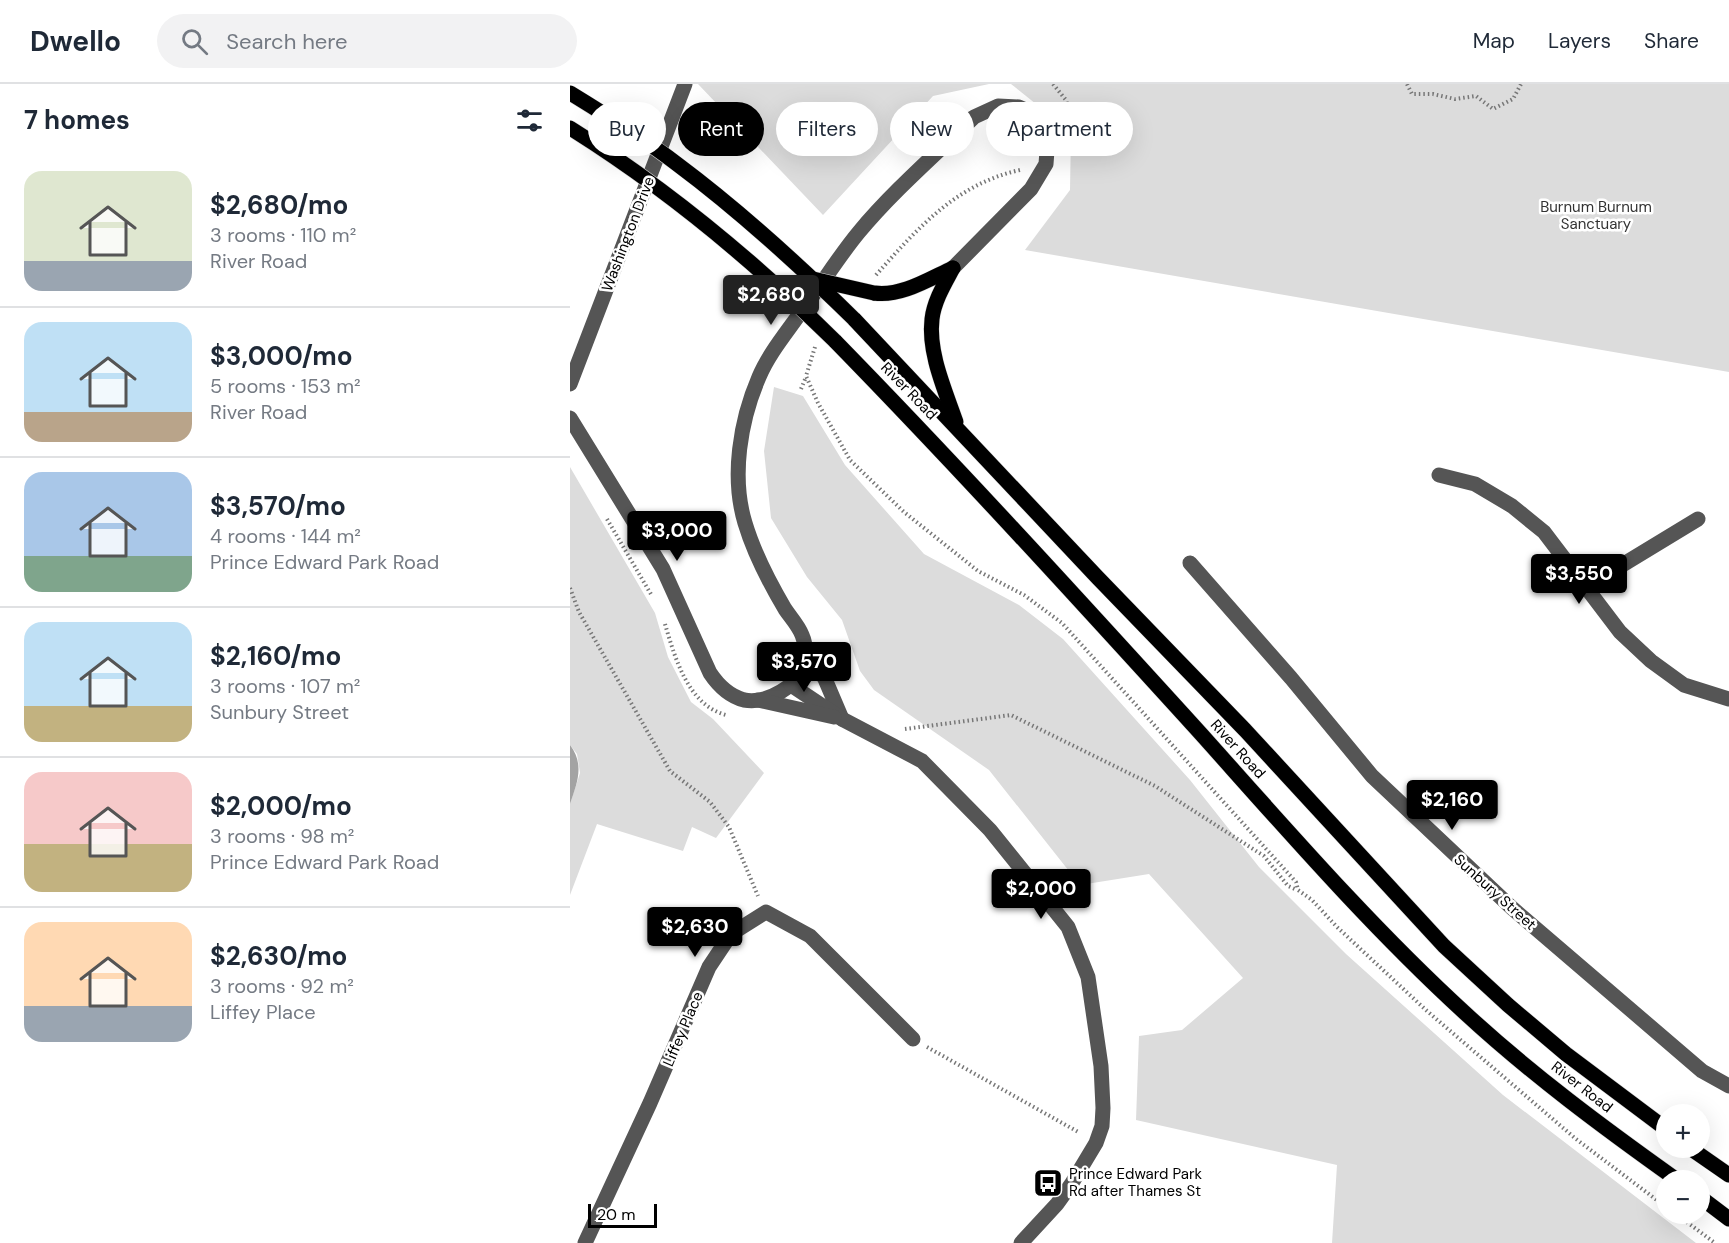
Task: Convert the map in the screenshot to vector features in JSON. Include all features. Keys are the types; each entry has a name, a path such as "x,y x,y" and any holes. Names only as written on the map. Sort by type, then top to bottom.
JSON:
{"main road":[{"name":"River Road","path":"570,93 676,163 813,279 854,319 1252,738 1444,946 1566,1054 1656,1122"},
{"name":"River Road","path":"570,128 670,196 720,237 835,341 920,428 1266,808 1400,951 1467,1015 1528,1067 1664,1170"},
{"path":"813,279 884,294 914,285 953,268"},
{"path":"953,268 939,295 932,318 932,335 942,382 957,427"},
{"path":"1704,1158 1729,1175"},
{"path":"1710,1205 1729,1219"}],"street":[{"name":"Washington Drive","path":"570,384 685,84"},
{"path":"842,719 825,679 751,543 740,504 738,472 745,414 759,375 860,231 974,117 986,112"},
{"path":"953,268 1031,189 1046,164 1047,156"},
{"path":"570,417 663,569 710,673 718,685 728,693 744,700 758,700 842,719"},
{"path":"1439,475 1475,484 1512,506 1544,532 1620,632 1651,661 1684,685 1729,699"},
{"path":"1586,587 1698,519"},
{"name":"Sunbury Street","path":"1190,563 1291,678 1372,776 1512,909 1702,1071 1729,1086"},
{"path":"758,700 791,685 804,664 805,646"},
{"path":"791,685 842,719 922,761 990,830 1068,927 1088,977 1101,1066 1102,1126 1096,1143 1072,1183 1057,1204 1021,1243"},
{"path":"766,912 810,936 913,1039"},
{"name":"Liffey Place","path":"585,1243 650,1103 709,967 731,934 766,912"}],"path":[{"path":"1053,84 1066,102"},
{"path":"1407,84 1412,94 1433,94 1455,99 1476,96 1493,110 1513,99 1521,84"},
{"path":"875,276 931,216 966,189 991,177 1046,164"},
{"path":"801,389 813,354"},
{"path":"806,376 818,403 850,460 904,512 978,571 1024,595 1062,623 1260,840 1296,882 1298,890"},
{"path":"570,588 579,612 670,771 710,802 729,827 766,912"},
{"path":"899,730 1011,715 1155,786 1264,856 1288,886 1312,900 1337,927 1480,1057 1576,1139 1656,1199"},
{"path":"913,1039 1096,1143"},
{"path":"1689,1224 1715,1243"}],"green space":[{"path":"698,84 989,84 933,96 927,102 890,102 890,143 878,156 878,102 776,102 776,156 878,156 823,215 764,153 764,102 715,102"},
{"name":"Burnum Burnum Sanctuary","path":"1011,84 1729,84 1729,372 1025,250 1070,190 1071,156 1133,156 1133,102 1034,102"},
{"path":"774,387 803,396 845,465 924,554 1019,605 1063,639 1190,780 1259,867 1346,954 1503,1095 1656,1212 1656,1224 1671,1224 1696,1243 1332,1243 1337,1165 1136,1120 1139,1036 1182,1030 1243,978 1149,874 1080,885 989,770 874,690 860,671 842,620 807,577 771,518 764,451"},
{"path":"570,467 655,613 668,657 691,702 713,719 764,773 716,838 692,827 683,851 597,824 570,895 570,804 580,773 577,754 570,745"}],"shaded area":[{"path":"570,745 575,752 578,774 570,804"}],"place":[{"name":"Prince Edward Park Rd after Thames St","path":"1048,1183"}]}
